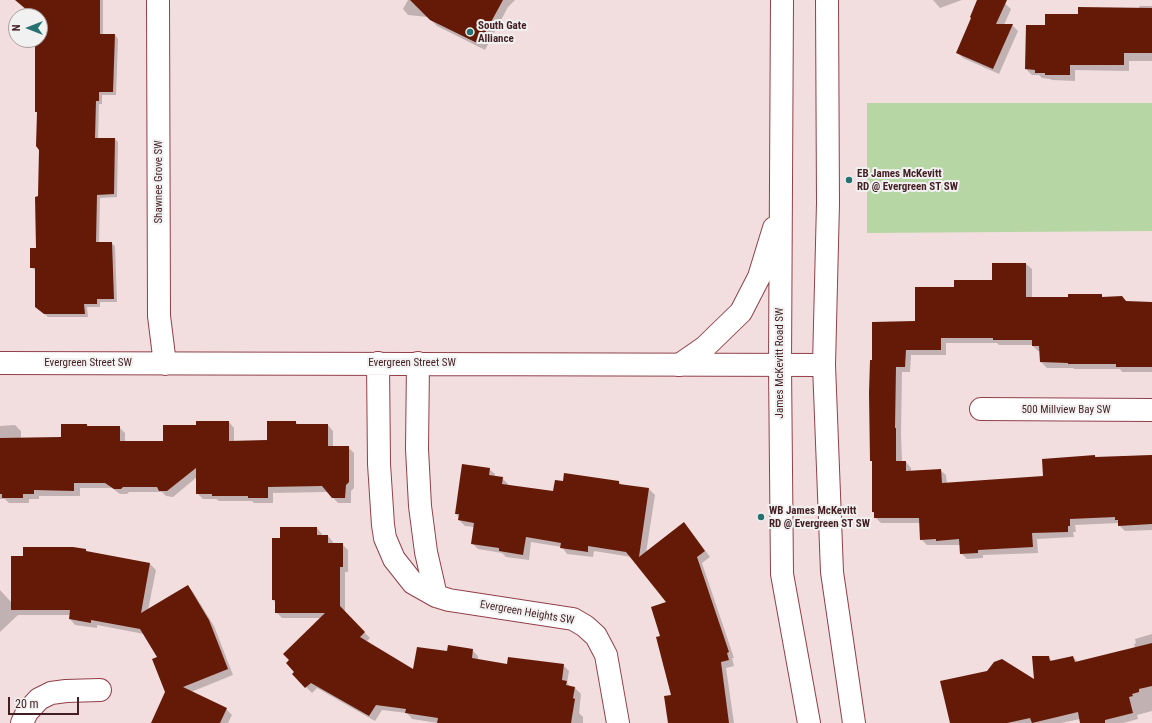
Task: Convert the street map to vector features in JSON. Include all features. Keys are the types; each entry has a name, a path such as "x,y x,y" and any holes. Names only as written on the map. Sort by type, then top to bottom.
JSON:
{"street":[{"name":"Shawnee Grove SW","path":"158,0 159,316 165,364"},
{"name":"James McKevitt Road SW","path":"782,0 780,365 782,574 809,723"},
{"path":"827,0 828,202 824,365 832,572 854,723"},
{"path":"679,365 705,347 741,312 759,277 781,206"},
{"name":"Evergreen Street SW","path":"0,363 824,365"},
{"name":"Evergreen Heights SW","path":"378,363 379,464 385,538 392,555 403,572 413,583 436,596 449,600 574,619 585,626 596,636 606,655 618,723"},
{"path":"418,363 417,449 420,506 426,552 436,596"},
{"name":"500 Millview Bay SW","path":"981,409 1152,410"},
{"path":"22,723 27,712 39,699 50,693 100,690"}],"green space":[{"path":"867,103 1152,103 1152,231 867,233"}],"building":[{"path":"15,0 100,0 100,34 115,34 113,92 99,92 99,101 96,101 95,138 115,138 114,194 97,195 96,242 112,242 114,299 97,299 97,304 84,304 85,314 44,314 35,307 35,268 30,268 30,248 36,248 35,197 38,196 39,150 36,146 37,112 35,112 35,48 48,48 48,8 24,8"},
{"name":"South Gate Alliance","path":"410,0 503,0 479,44 430,20"},
{"path":"977,0 1007,0 996,24 1013,24 993,69 956,53"},
{"path":"1078,7 1152,8 1152,53 1124,53 1124,65 1070,65 1070,75 1045,75 1045,73 1035,73 1035,70 1025,69 1026,25 1045,25 1045,14 1078,14"},
{"path":"992,263 1026,263 1026,297 1068,297 1068,294 1102,294 1102,297 1122,296 1126,301 1152,302 1152,367 1116,367 1116,364 1068,364 1040,362 1039,346 1032,346 1032,340 941,338 941,350 906,350 905,367 896,367 896,461 906,461 906,471 941,469 942,483 1043,476 1042,459 1095,455 1095,457 1152,455 1152,524 1118,526 1118,520 1115,520 1115,517 1070,519 1068,532 1032,533 1033,547 978,550 978,553 960,554 959,539 936,541 936,539 920,540 919,518 874,518 874,512 872,512 872,461 870,461 869,393 870,360 872,360 872,322 915,321 915,287 954,287 954,280 992,280"},
{"path":"196,421 229,421 229,441 267,440 267,421 296,421 296,424 328,424 328,446 349,446 349,482 346,485 345,498 332,498 322,486 268,487 268,498 196,494 196,468 167,491 159,491 157,487 123,487 121,489 114,489 105,483 74,483 74,491 34,490 34,494 23,494 23,498 2,498 2,494 0,494 0,438 61,437 61,424 87,424 87,426 120,426 120,441 163,441 163,425 196,425"},
{"path":"462,464 490,468 489,475 503,477 502,484 553,491 555,480 563,481 564,473 619,481 619,484 649,488 639,557 684,522 705,551 697,557 729,652 727,653 729,660 721,662 729,723 668,723 664,696 671,695 656,637 660,636 651,607 666,602 626,552 588,546 588,552 560,548 561,543 526,537 523,555 499,551 499,548 471,544 474,523 458,520 459,514 455,514"},
{"path":"280,527 317,527 317,535 328,535 328,543 343,543 343,567 340,567 340,606 365,632 360,637 413,669 417,647 447,651 448,645 473,649 472,658 507,664 508,657 564,664 562,680 567,681 566,685 575,687 573,698 575,699 571,723 437,723 438,718 405,713 406,709 376,705 369,716 311,683 305,688 292,674 294,672 286,663 289,660 283,654 325,613 275,613 275,600 272,600 272,538 280,538"},
{"path":"23,547 73,547 86,549 86,551 150,563 141,613 188,585 209,620 228,669 183,687 227,708 220,723 151,723 165,692 152,659 157,657 140,629 91,620 91,623 69,619 70,610 11,610 11,556 23,556"},
{"path":"1152,643 1152,686 1139,689 1139,692 1132,694 1133,696 1129,697 1133,713 1105,720 1105,723 1080,723 1078,712 1032,723 1030,718 1007,723 950,723 940,681 987,671 994,662 1002,659 1034,679 1032,656 1049,656 1050,661 1073,656 1075,662"}],"place":[{"name":"South Gate Alliance","path":"470,32"},
{"name":"EB James McKevitt RD @ Evergreen ST SW","path":"849,180"},
{"name":"WB James McKevitt RD @ Evergreen ST SW","path":"761,517"}]}
